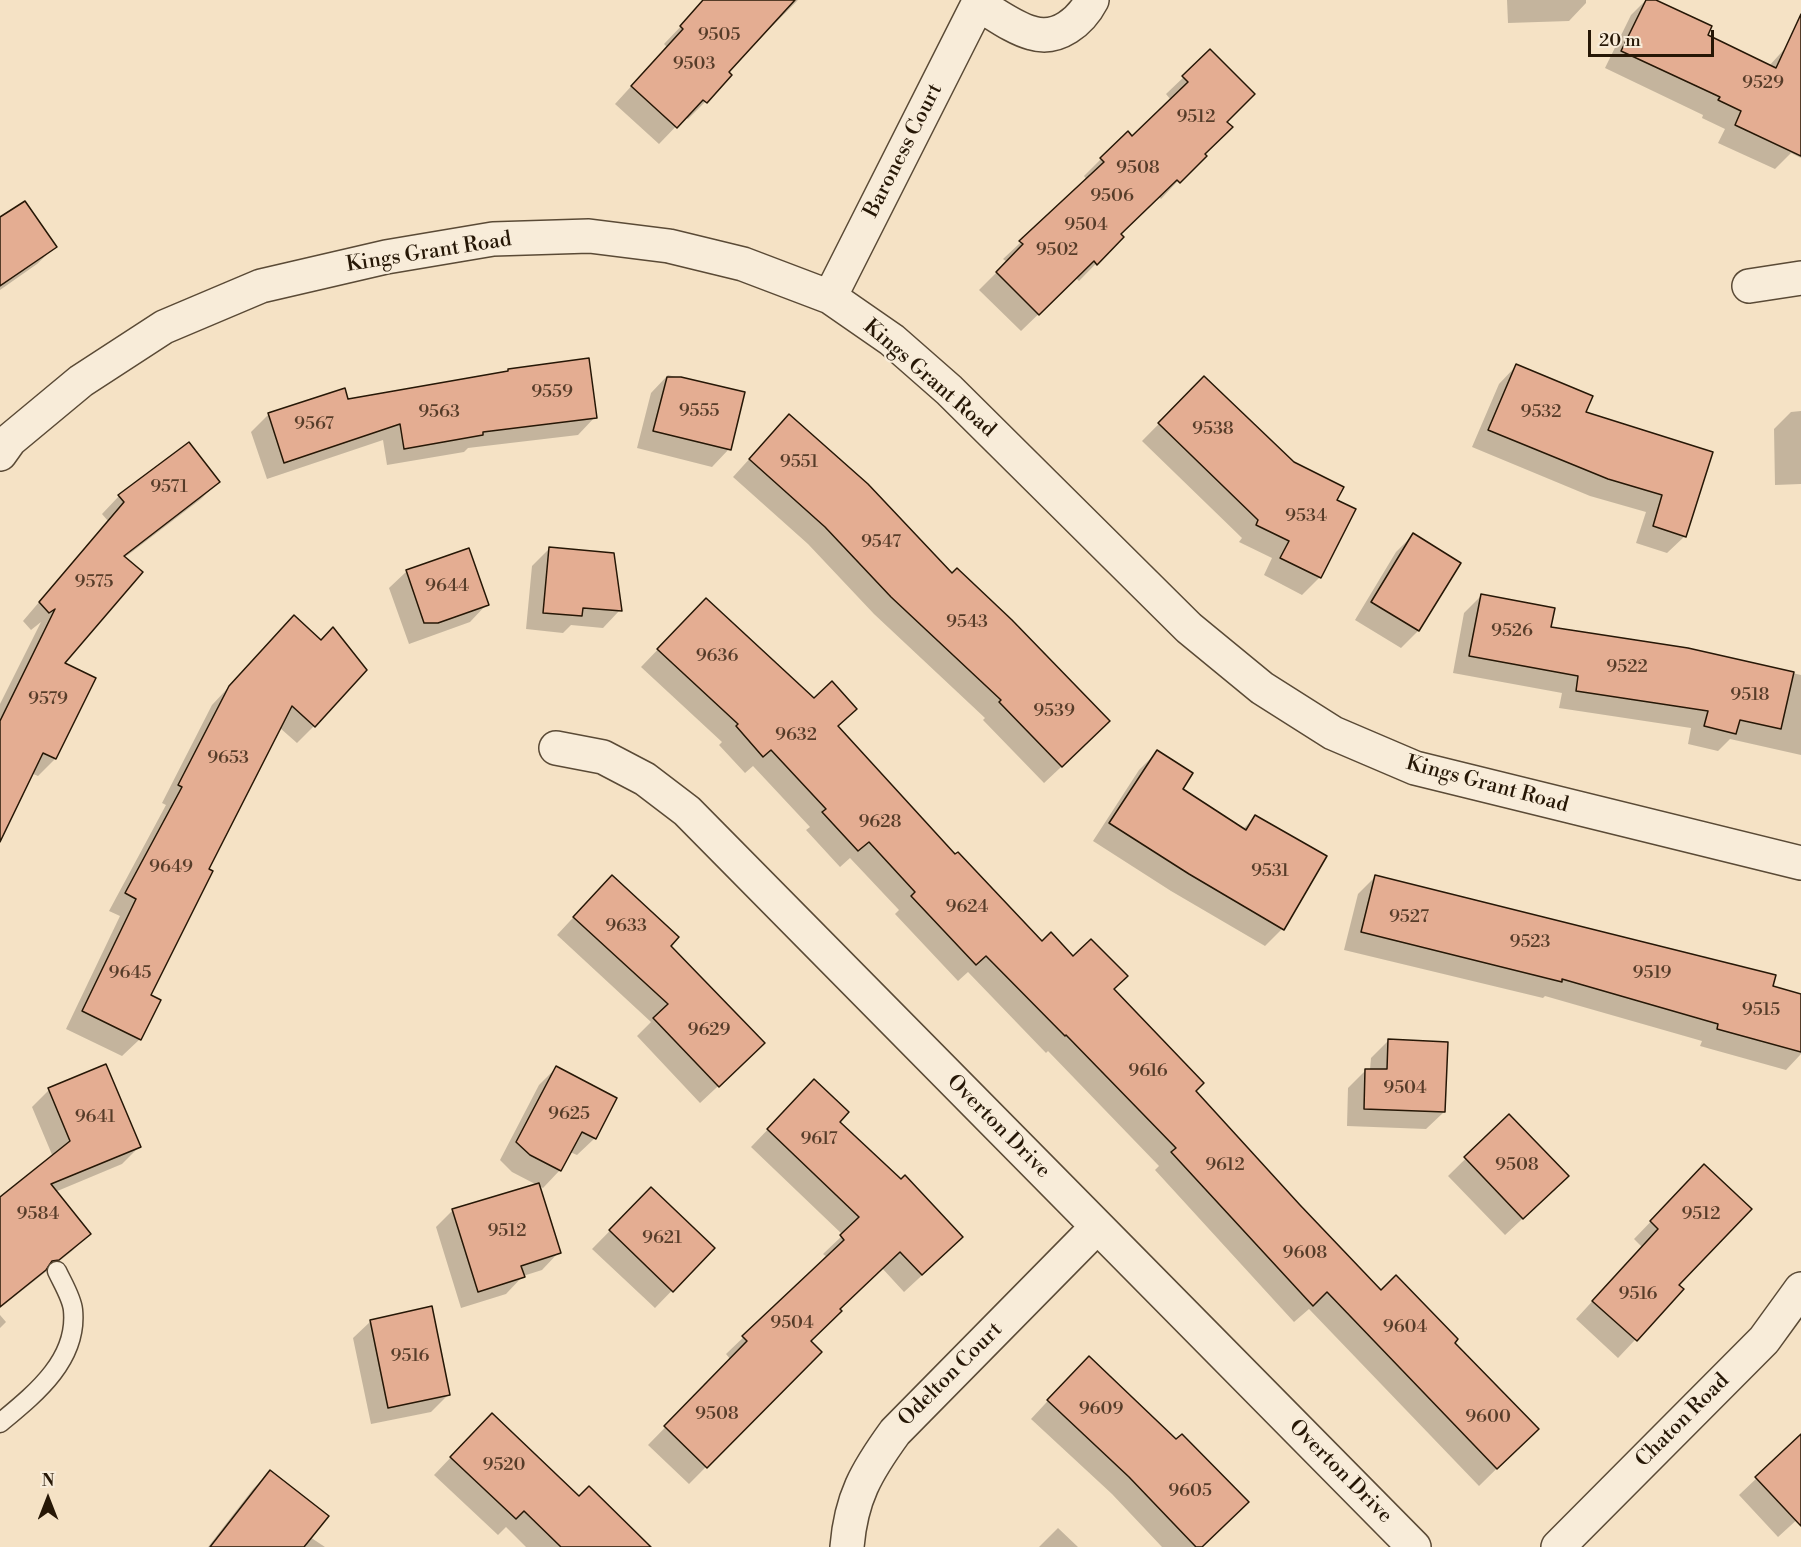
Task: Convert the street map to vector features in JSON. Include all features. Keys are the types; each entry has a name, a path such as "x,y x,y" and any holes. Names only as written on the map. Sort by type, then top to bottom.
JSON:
{"street":[{"name":"Baroness Court","path":"830,297 979,2 1033,34 1065,31 1086,12 1092,0"},
{"name":"Kings Grant Road","path":"3,442 81,381 165,327 261,286 386,257 493,239 589,236 669,246 743,264 830,297 892,340 948,390 1189,628 1262,688 1333,733 1415,768 1801,863"},
{"path":"1749,286 1801,278"},
{"name":"Overton Drive","path":"556,748 603,757 645,779 687,812 1414,1547"},
{"name":"Odelton Court","path":"847,1547 849,1516 869,1469 895,1432 1096,1228"},
{"name":"Chaton Road","path":"1558,1547 1764,1340 1801,1289"}],"lane":[{"path":"0,1422 52,1377 69,1344 73,1309 57,1271"}],"building":[{"path":"703,0 795,0 729,72 732,75 707,103 703,100 677,128 631,86 683,29 680,26"},
{"path":"1646,0 1656,0 1712,26 1708,35 1776,68 1801,14 1801,156 1735,125 1741,111 1718,100 1720,97 1621,51"},
{"path":"1210,49 1255,94 1227,122 1233,127 1205,154 1207,156 1180,183 1177,180 1121,234 1124,237 1097,265 1094,261 1039,315 996,272 1023,244 1019,241 1104,162 1100,158 1128,131 1132,136 1188,82 1182,76"},
{"path":"25,201 57,247 0,286 0,217"},
{"path":"589,358 597,418 483,432 483,435 404,449 400,424 284,463 268,413 345,388 348,399 508,371 508,369"},
{"path":"1516,364 1593,396 1586,412 1713,452 1686,537 1653,526 1662,495 1608,479 1488,430"},
{"path":"1204,376 1294,462 1344,487 1337,500 1356,509 1321,578 1280,558 1289,541 1256,525 1258,520 1158,423"},
{"path":"667,377 681,377 745,392 731,450 653,431"},
{"path":"789,414 868,484 952,573 957,568 1012,620 1110,721 1062,767 999,702 1001,700 891,597 825,527 749,459"},
{"path":"189,442 220,482 124,556 143,572 65,663 96,678 56,759 43,753 0,842 0,721 55,609 49,613 39,602 124,502 118,495"},
{"path":"1413,533 1461,563 1419,631 1371,602"},
{"path":"549,547 614,553 622,611 583,608 582,616 543,613"},
{"path":"469,548 489,605 438,623 424,623 406,570"},
{"path":"1481,594 1555,608 1551,627 1688,648 1794,672 1781,729 1740,720 1736,734 1704,726 1708,711 1576,691 1578,676 1469,656"},
{"path":"706,598 814,698 832,681 857,709 838,726 955,854 958,852 1042,941 1051,932 1073,956 1091,939 1128,976 1114,989 1204,1083 1196,1091 1300,1205 1381,1290 1396,1275 1458,1339 1455,1343 1539,1429 1497,1469 1327,1292 1313,1306 1171,1152 1176,1148 1066,1035 986,956 976,965 911,896 915,892 869,842 858,851 822,812 826,809 771,750 763,757 736,726 738,724 657,649"},
{"path":"294,615 321,640 333,627 367,670 315,727 292,706 209,869 213,871 151,995 161,1000 141,1040 82,1011 136,899 125,893 182,787 178,785 229,686"},
{"path":"1157,750 1193,773 1183,789 1246,830 1255,815 1327,856 1284,930 1109,823"},
{"path":"612,875 679,937 671,946 765,1043 719,1087 653,1018 668,1004 573,917"},
{"path":"1375,875 1776,975 1773,986 1801,994 1801,1052 1717,1029 1718,1024 1562,979 1562,982 1361,932"},
{"path":"1388,1039 1448,1042 1445,1112 1364,1109 1365,1069 1387,1069"},
{"path":"106,1064 141,1147 51,1184 91,1234 59,1260 52,1261 46,1270 0,1307 0,1197 70,1141 48,1088"},
{"path":"556,1066 617,1098 596,1139 582,1132 561,1171 530,1155 516,1142"},
{"path":"814,1079 849,1112 840,1122 901,1179 905,1175 963,1237 922,1275 900,1252 840,1309 842,1311 811,1341 822,1352 707,1468 664,1426 747,1341 742,1336 844,1240 840,1235 859,1217 767,1129"},
{"path":"1509,1114 1569,1176 1523,1219 1464,1157"},
{"path":"1704,1164 1752,1209 1679,1285 1684,1289 1637,1341 1592,1301 1658,1229 1650,1221"},
{"path":"539,1183 561,1253 521,1266 525,1277 478,1292 452,1209"},
{"path":"651,1187 715,1248 673,1292 609,1230"},
{"path":"432,1306 450,1395 388,1408 370,1320"},
{"path":"1089,1356 1176,1439 1182,1434 1249,1502 1202,1547 1196,1547 1129,1477 1047,1400"},
{"path":"492,1413 579,1496 589,1486 651,1547 561,1547 524,1511 516,1519 450,1457"},
{"path":"1801,1434 1801,1526 1755,1477"},
{"path":"270,1470 329,1516 304,1547 210,1547"}]}
